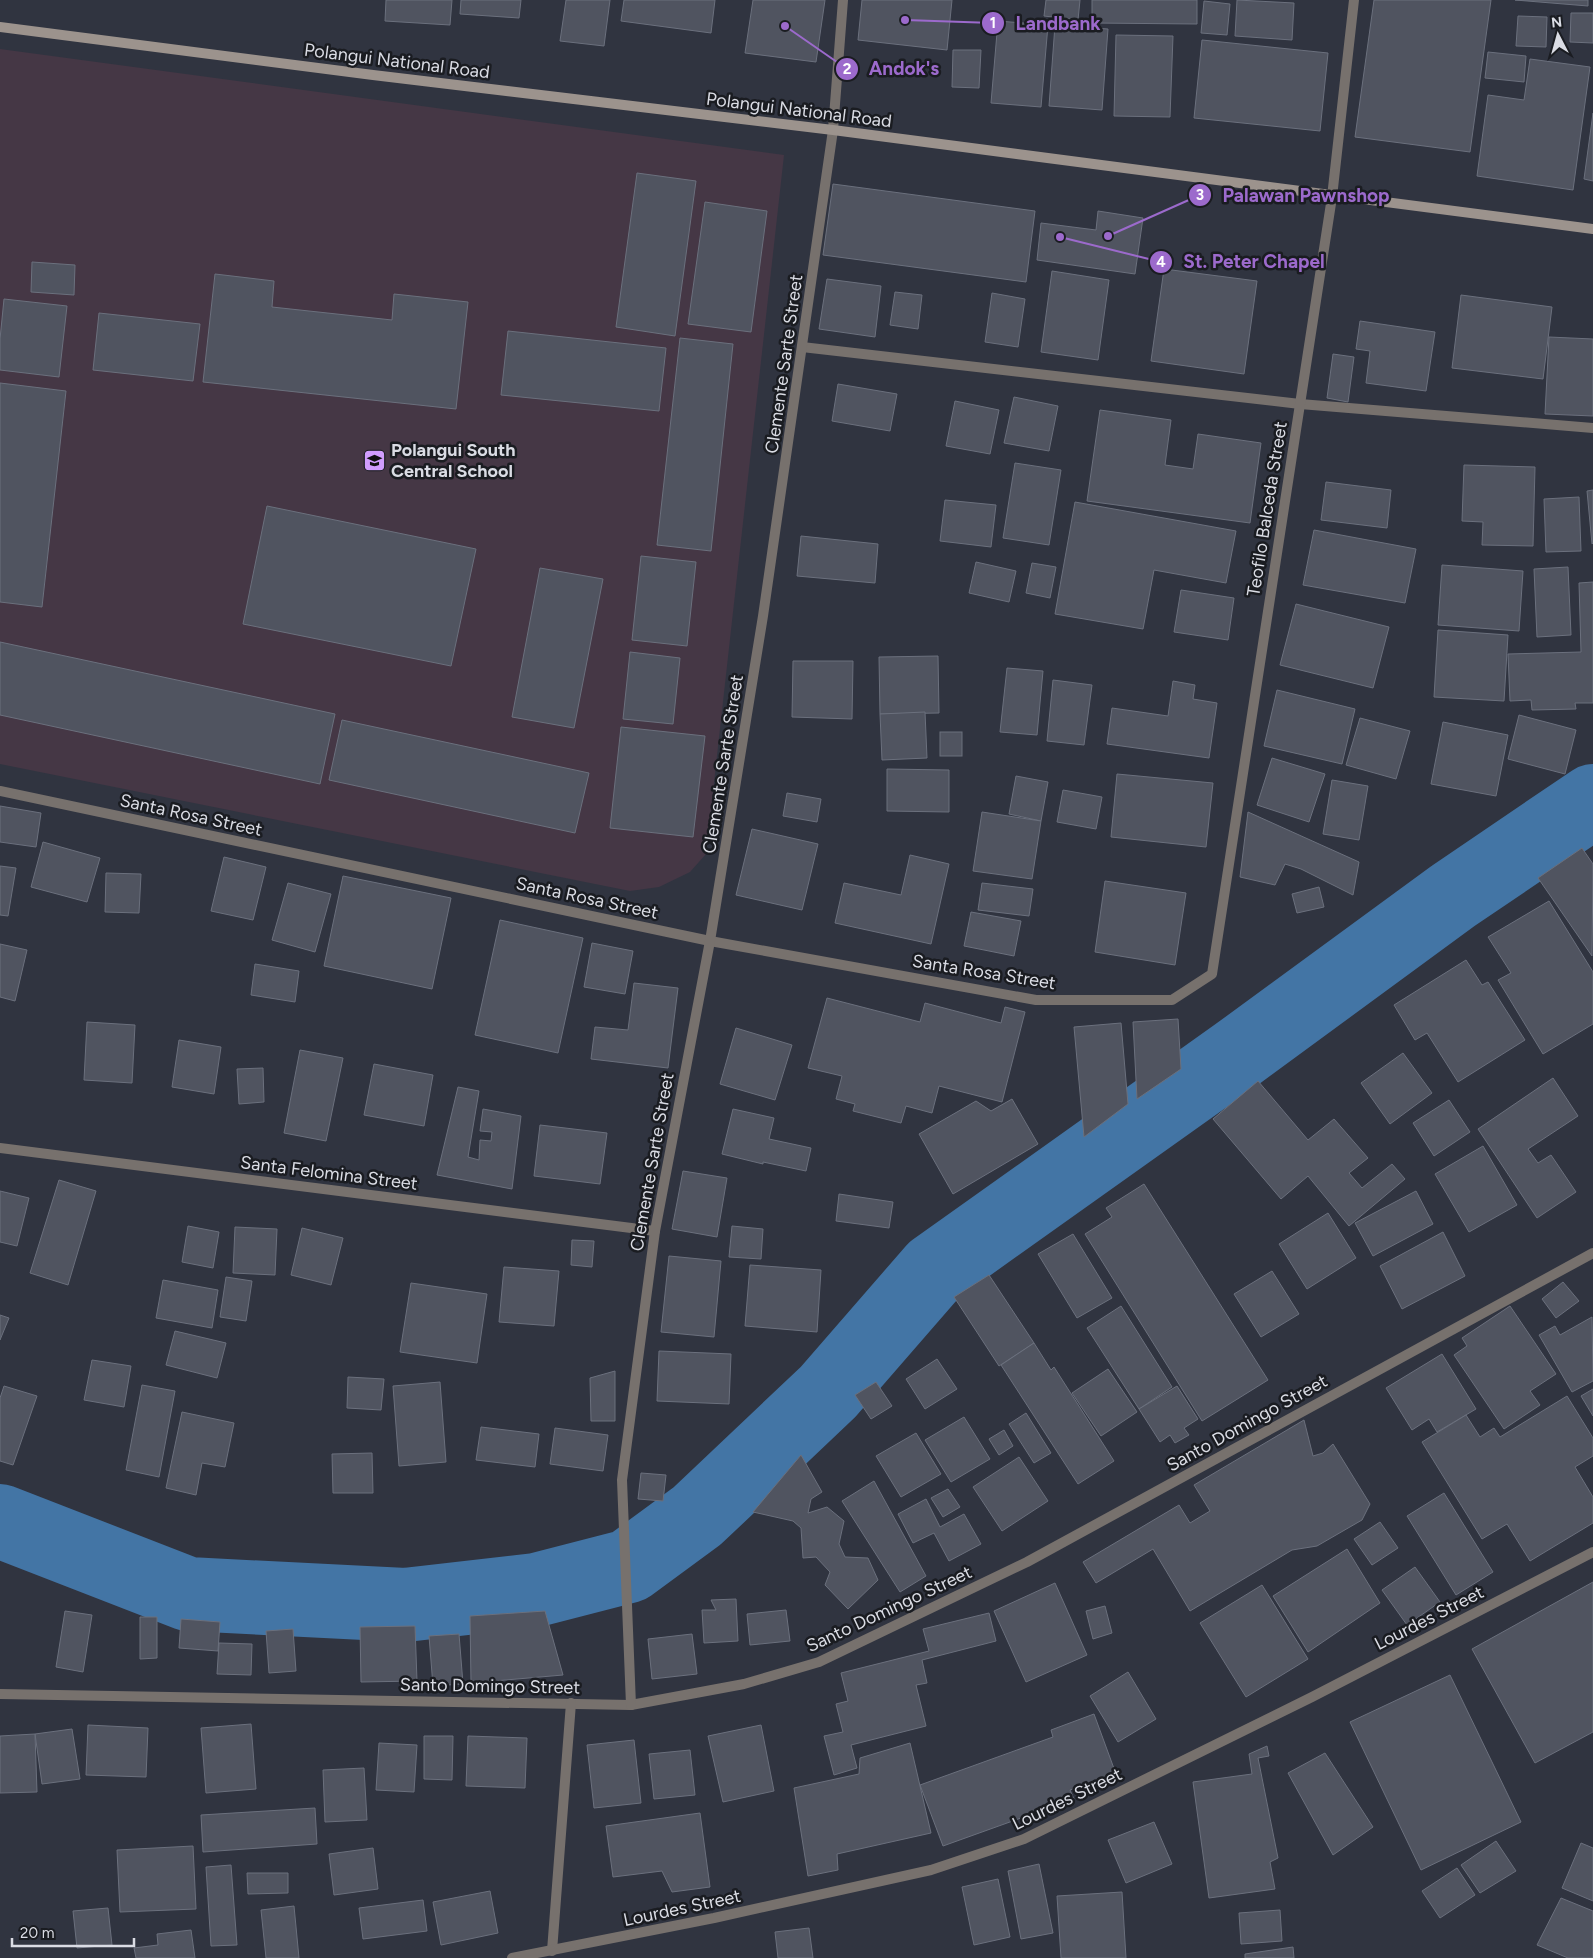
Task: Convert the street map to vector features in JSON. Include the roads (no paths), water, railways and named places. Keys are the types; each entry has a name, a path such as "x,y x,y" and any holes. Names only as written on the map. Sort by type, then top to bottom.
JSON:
{"main road":[{"name":"Polangui National Road","path":"0,27 372,75 833,130 1593,230"}],"street":[{"name":"Clemente Sarte Street","path":"631,1705 622,1480 655,1231 710,941 763,616 833,130 843,0"},
{"name":"Teofilo Balceda Street","path":"1172,1000 1212,974 1332,197 1354,0"},
{"path":"802,347 1300,404 1593,428"},
{"name":"Santa Rosa Street","path":"0,791 710,941 1036,1000 1172,1000"},
{"name":"Santa Felomina Street","path":"0,1148 655,1231"},
{"name":"Santo Domingo Street","path":"0,1694 631,1705 744,1684 819,1662 1027,1562 1593,1252"},
{"name":"Lourdes Street","path":"512,1958 552,1952 930,1870 1024,1839 1312,1697 1593,1552"},
{"path":"552,1952 571,1703"}],"waterway":[{"path":"0,1521 188,1594 405,1605 536,1590 629,1566 697,1516 828,1392 934,1270 1236,1055 1453,896 1593,801"}],"place":[{"name":"Landbank","path":"905,20"},
{"name":"Andok's","path":"785,26"},
{"name":"Palawan Pawnshop","path":"1108,236"},
{"name":"St. Peter Chapel","path":"1060,237"},
{"name":"Polangui South Central School","path":"375,460"}]}
